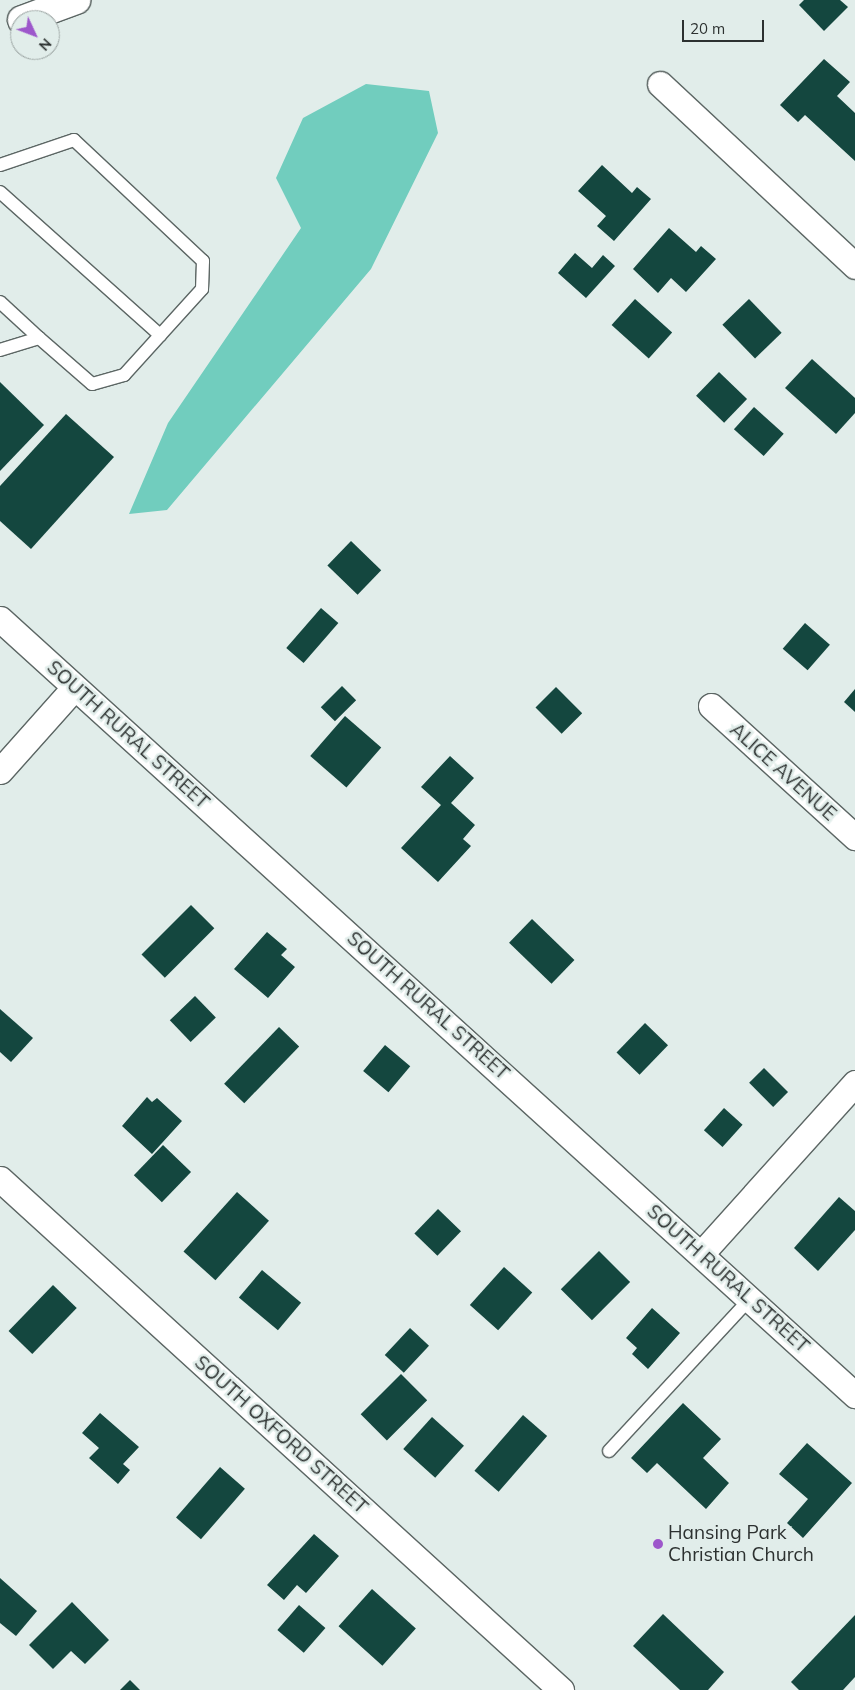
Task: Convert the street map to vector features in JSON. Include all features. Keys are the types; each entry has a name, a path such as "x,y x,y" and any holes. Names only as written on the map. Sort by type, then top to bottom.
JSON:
{"highway":[{"path":"48,10 76,0"}],"street":[{"path":"660,84 855,266"},
{"name":"SOUTH RURAL STREET","path":"0,619 855,1395"},
{"path":"0,770 74,688"},
{"name":"ALICE AVENUE","path":"711,706 855,837"},
{"path":"701,1254 855,1083"},
{"name":"SOUTH OXFORD STREET","path":"0,1179 561,1690"}],"lane":[{"path":"0,165 74,140 203,261 202,289 124,375 92,384 0,302"},
{"path":"0,192 160,335"},
{"path":"0,350 39,338"},
{"path":"609,1451 750,1299"}],"shaded area":[{"path":"366,84 429,91 438,133 371,269 167,510 129,514 168,423 301,228 276,178 303,118"}],"building":[{"path":"804,0 840,0 848,7 824,31 799,5"},
{"path":"824,59 850,82 837,96 855,113 855,161 805,115 798,122 780,105"},
{"path":"602,165 632,193 637,187 651,199 614,241 597,226 606,216 578,191"},
{"path":"669,228 696,252 701,246 716,259 686,292 671,278 658,293 633,269"},
{"path":"575,253 592,268 603,255 615,266 586,298 558,273"},
{"path":"635,299 672,332 649,358 612,325"},
{"path":"749,299 782,333 755,359 722,325"},
{"path":"812,359 855,398 855,413 836,434 785,388"},
{"path":"719,372 747,399 724,423 696,396"},
{"path":"0,382 44,425 0,471"},
{"path":"754,407 784,434 764,456 734,429"},
{"path":"66,414 114,457 31,549 0,521 0,486"},
{"path":"351,541 381,570 358,595 327,565"},
{"path":"321,608 338,623 304,663 286,648"},
{"path":"805,623 830,645 808,670 783,649"},
{"path":"342,686 356,700 335,721 321,707"},
{"path":"556,687 582,713 562,734 535,708"},
{"path":"855,689 855,712 844,702"},
{"path":"345,716 381,747 346,787 310,756"},
{"path":"450,756 474,778 451,803 475,825 463,839 471,846 438,882 401,848 441,805 421,787"},
{"path":"191,905 214,928 165,978 142,954"},
{"path":"532,919 574,960 552,984 509,943"},
{"path":"267,932 287,949 281,955 295,967 268,998 234,969"},
{"path":"195,996 216,1018 191,1042 170,1020"},
{"path":"0,1009 33,1038 11,1062 0,1052"},
{"path":"645,1023 668,1045 640,1075 617,1052"},
{"path":"279,1027 299,1046 244,1103 224,1084"},
{"path":"385,1045 410,1066 388,1092 363,1071"},
{"path":"764,1068 788,1092 773,1107 749,1083"},
{"path":"147,1097 152,1102 157,1098 182,1121 152,1154 122,1126"},
{"path":"724,1108 743,1125 723,1147 704,1130"},
{"path":"163,1145 191,1172 162,1202 134,1175"},
{"path":"237,1192 269,1221 215,1280 183,1251"},
{"path":"839,1197 855,1211 855,1230 818,1271 794,1248"},
{"path":"438,1209 461,1231 437,1256 414,1233"},
{"path":"599,1251 630,1282 592,1320 561,1289"},
{"path":"504,1267 532,1292 498,1330 470,1305"},
{"path":"262,1270 301,1303 278,1330 239,1298"},
{"path":"53,1285 77,1308 32,1354 9,1331"},
{"path":"652,1308 680,1333 648,1369 632,1354 637,1348 626,1338"},
{"path":"410,1328 429,1346 404,1373 385,1355"},
{"path":"401,1374 427,1400 387,1440 361,1414"},
{"path":"683,1403 721,1439 703,1458 729,1483 706,1509 657,1463 647,1473 631,1458"},
{"path":"100,1413 139,1447 123,1464 130,1470 118,1484 89,1458 99,1448 82,1433"},
{"path":"523,1415 547,1436 499,1492 474,1471"},
{"path":"432,1417 464,1446 435,1478 403,1449"},
{"path":"807,1443 852,1483 803,1538 787,1523 808,1499 779,1474"},
{"path":"220,1467 245,1489 201,1539 176,1518"},
{"path":"314,1534 339,1556 306,1593 297,1585 284,1600 267,1585"},
{"path":"0,1578 37,1611 16,1636 0,1623"},
{"path":"372,1589 416,1628 382,1666 339,1626"},
{"path":"72,1602 109,1640 85,1664 71,1651 53,1669 29,1645"},
{"path":"299,1605 325,1628 304,1653 277,1630"},
{"path":"663,1614 724,1672 708,1690 680,1690 633,1646"},
{"path":"855,1615 855,1677 843,1690 799,1690 791,1682"},
{"path":"130,1680 140,1690 120,1690"}],"place":[{"name":"Hansing Park Christian Church","path":"658,1544"}]}
